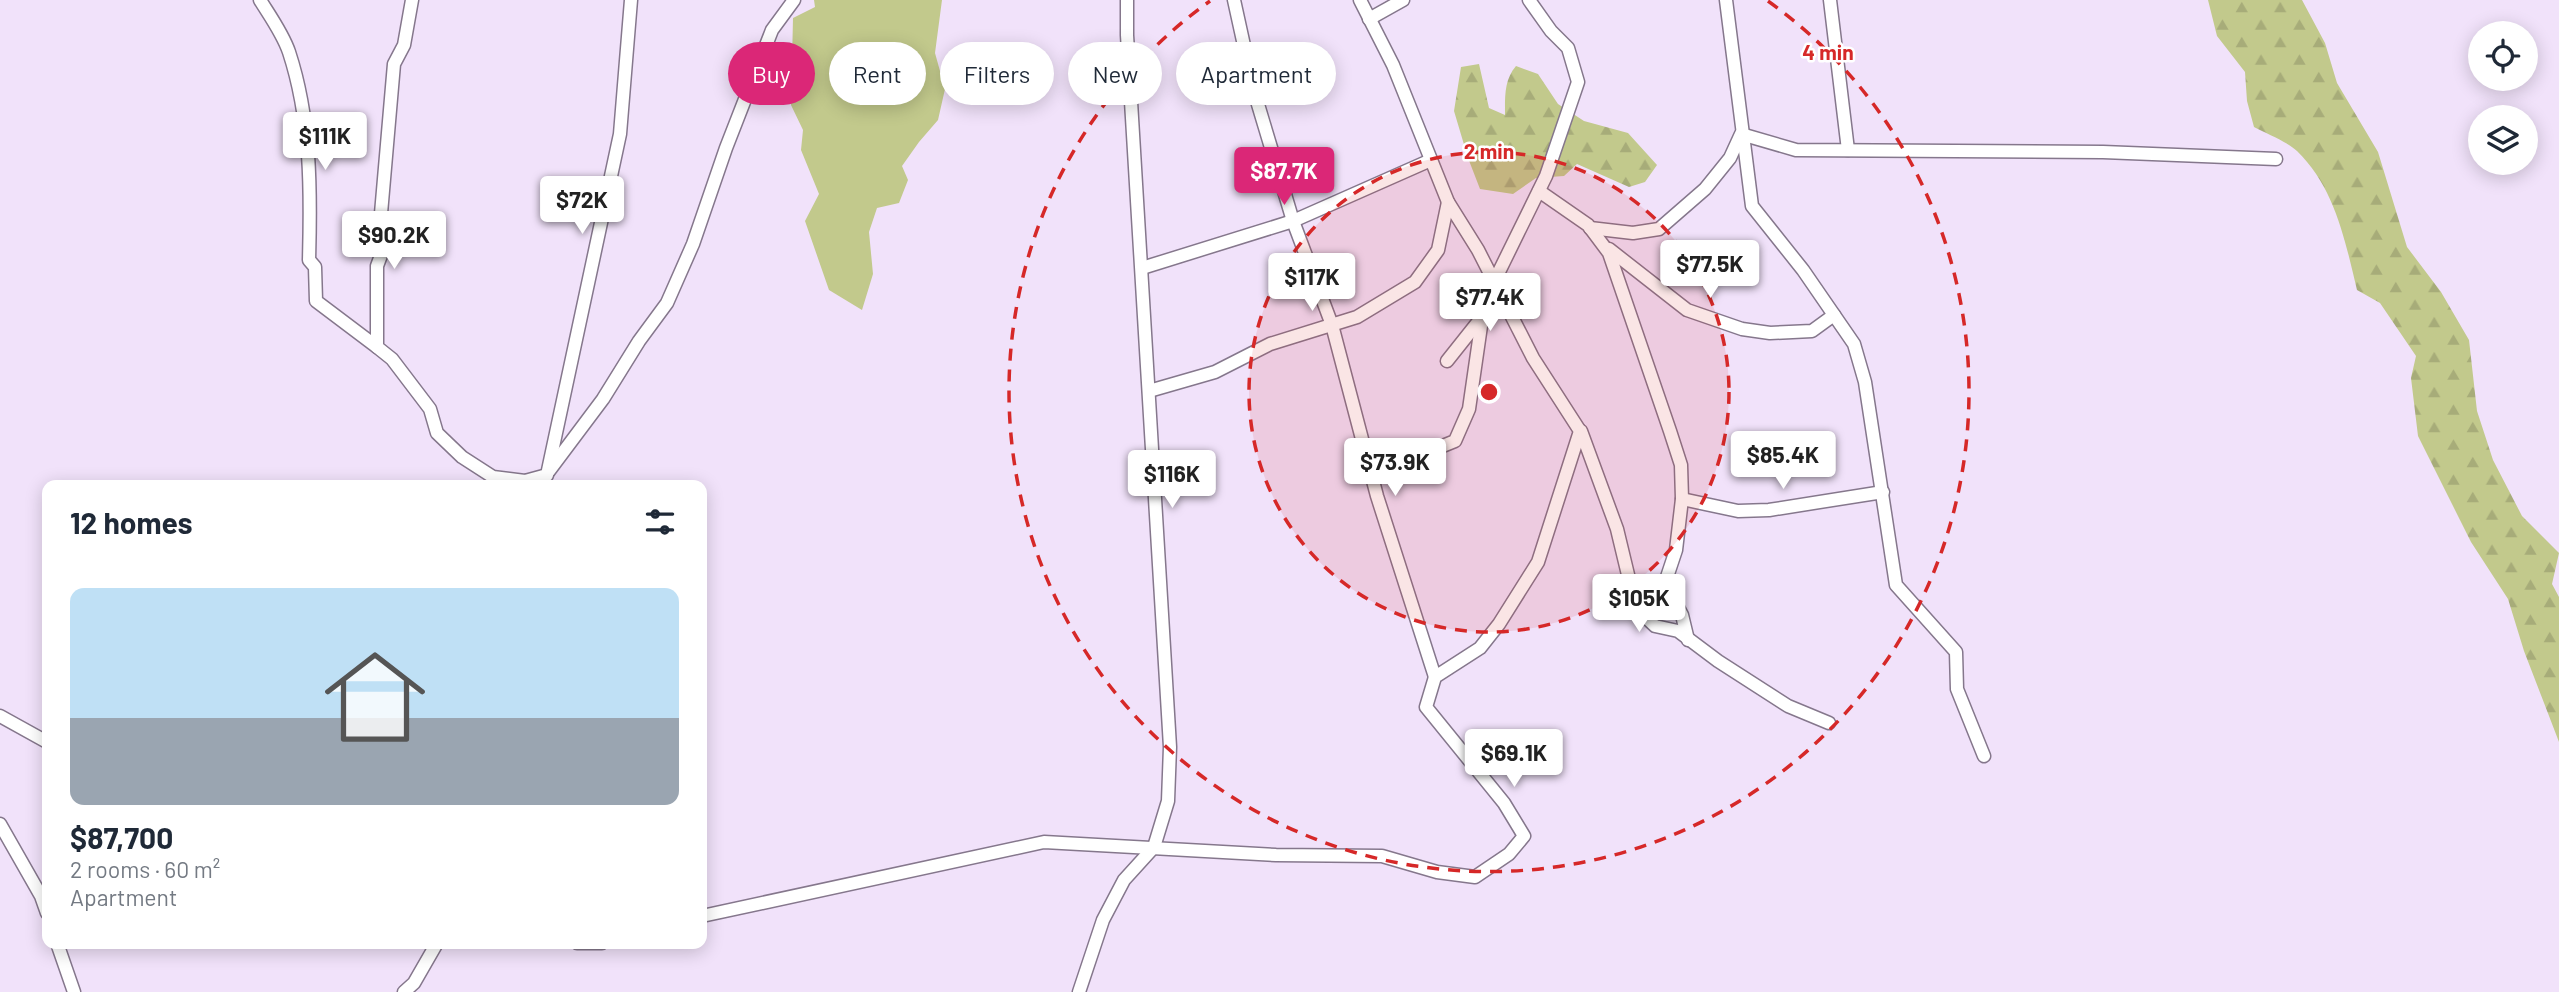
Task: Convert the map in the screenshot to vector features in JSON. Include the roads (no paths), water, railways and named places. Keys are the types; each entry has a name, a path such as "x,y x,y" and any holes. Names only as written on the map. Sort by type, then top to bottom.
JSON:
{"street":[{"path":"260,0 288,49 305,115 310,199 309,260 315,267 316,301 391,359 430,410 438,433 463,457 493,477 517,480"},
{"path":"377,347 377,266 386,242 380,225 391,92 394,64 404,45 412,0"},
{"path":"546,480 620,134 631,0"},
{"path":"546,480 667,303 693,244 726,148 772,30 794,0"},
{"path":"1079,992 1103,920 1124,880 1154,847 1168,801 1170,747 1127,0"},
{"path":"707,915 1044,842 1276,855 1382,856 1437,872 1475,877 1509,854 1524,836 1504,803 1426,708 1435,677 1371,475 1332,325 1293,221 1254,91 1234,0"},
{"path":"1360,0 1392,65 1448,202 1478,250 1493,284 1534,358 1580,431 1617,529 1636,608 1655,626 1678,631 1788,706 1829,723"},
{"path":"1369,19 1403,0"},
{"path":"1371,475 1455,441 1469,409 1482,317 1493,284 1546,176 1578,82 1569,48 1551,31 1529,0"},
{"path":"1726,0 1752,206 1803,270 1854,344 1865,382 1896,585 1956,652 1957,689 1984,756"},
{"path":"1830,0 1848,150"},
{"path":"1590,228 1633,233 1659,229 1705,189 1730,158 1741,134"},
{"path":"1741,134 1796,150 2103,152 2276,159"},
{"path":"1142,268 1293,221 1431,160"},
{"path":"1539,191 1590,228 1609,253 1681,465 1682,499 1676,550 1665,583 1682,615 1688,640"},
{"path":"1149,391 1215,372 1270,344 1357,317 1415,282 1438,250 1448,202"},
{"path":"1602,244 1687,310 1742,329 1770,333 1812,331 1834,315"},
{"path":"1447,361 1482,317"},
{"path":"1435,677 1480,648 1499,624 1538,562 1580,431"},
{"path":"1682,499 1738,512 1769,510 1883,492"},
{"path":"0,716 42,738"},
{"path":"0,824 42,899"},
{"path":"59,949 74,992"},
{"path":"404,992 414,983 434,949"}]}
